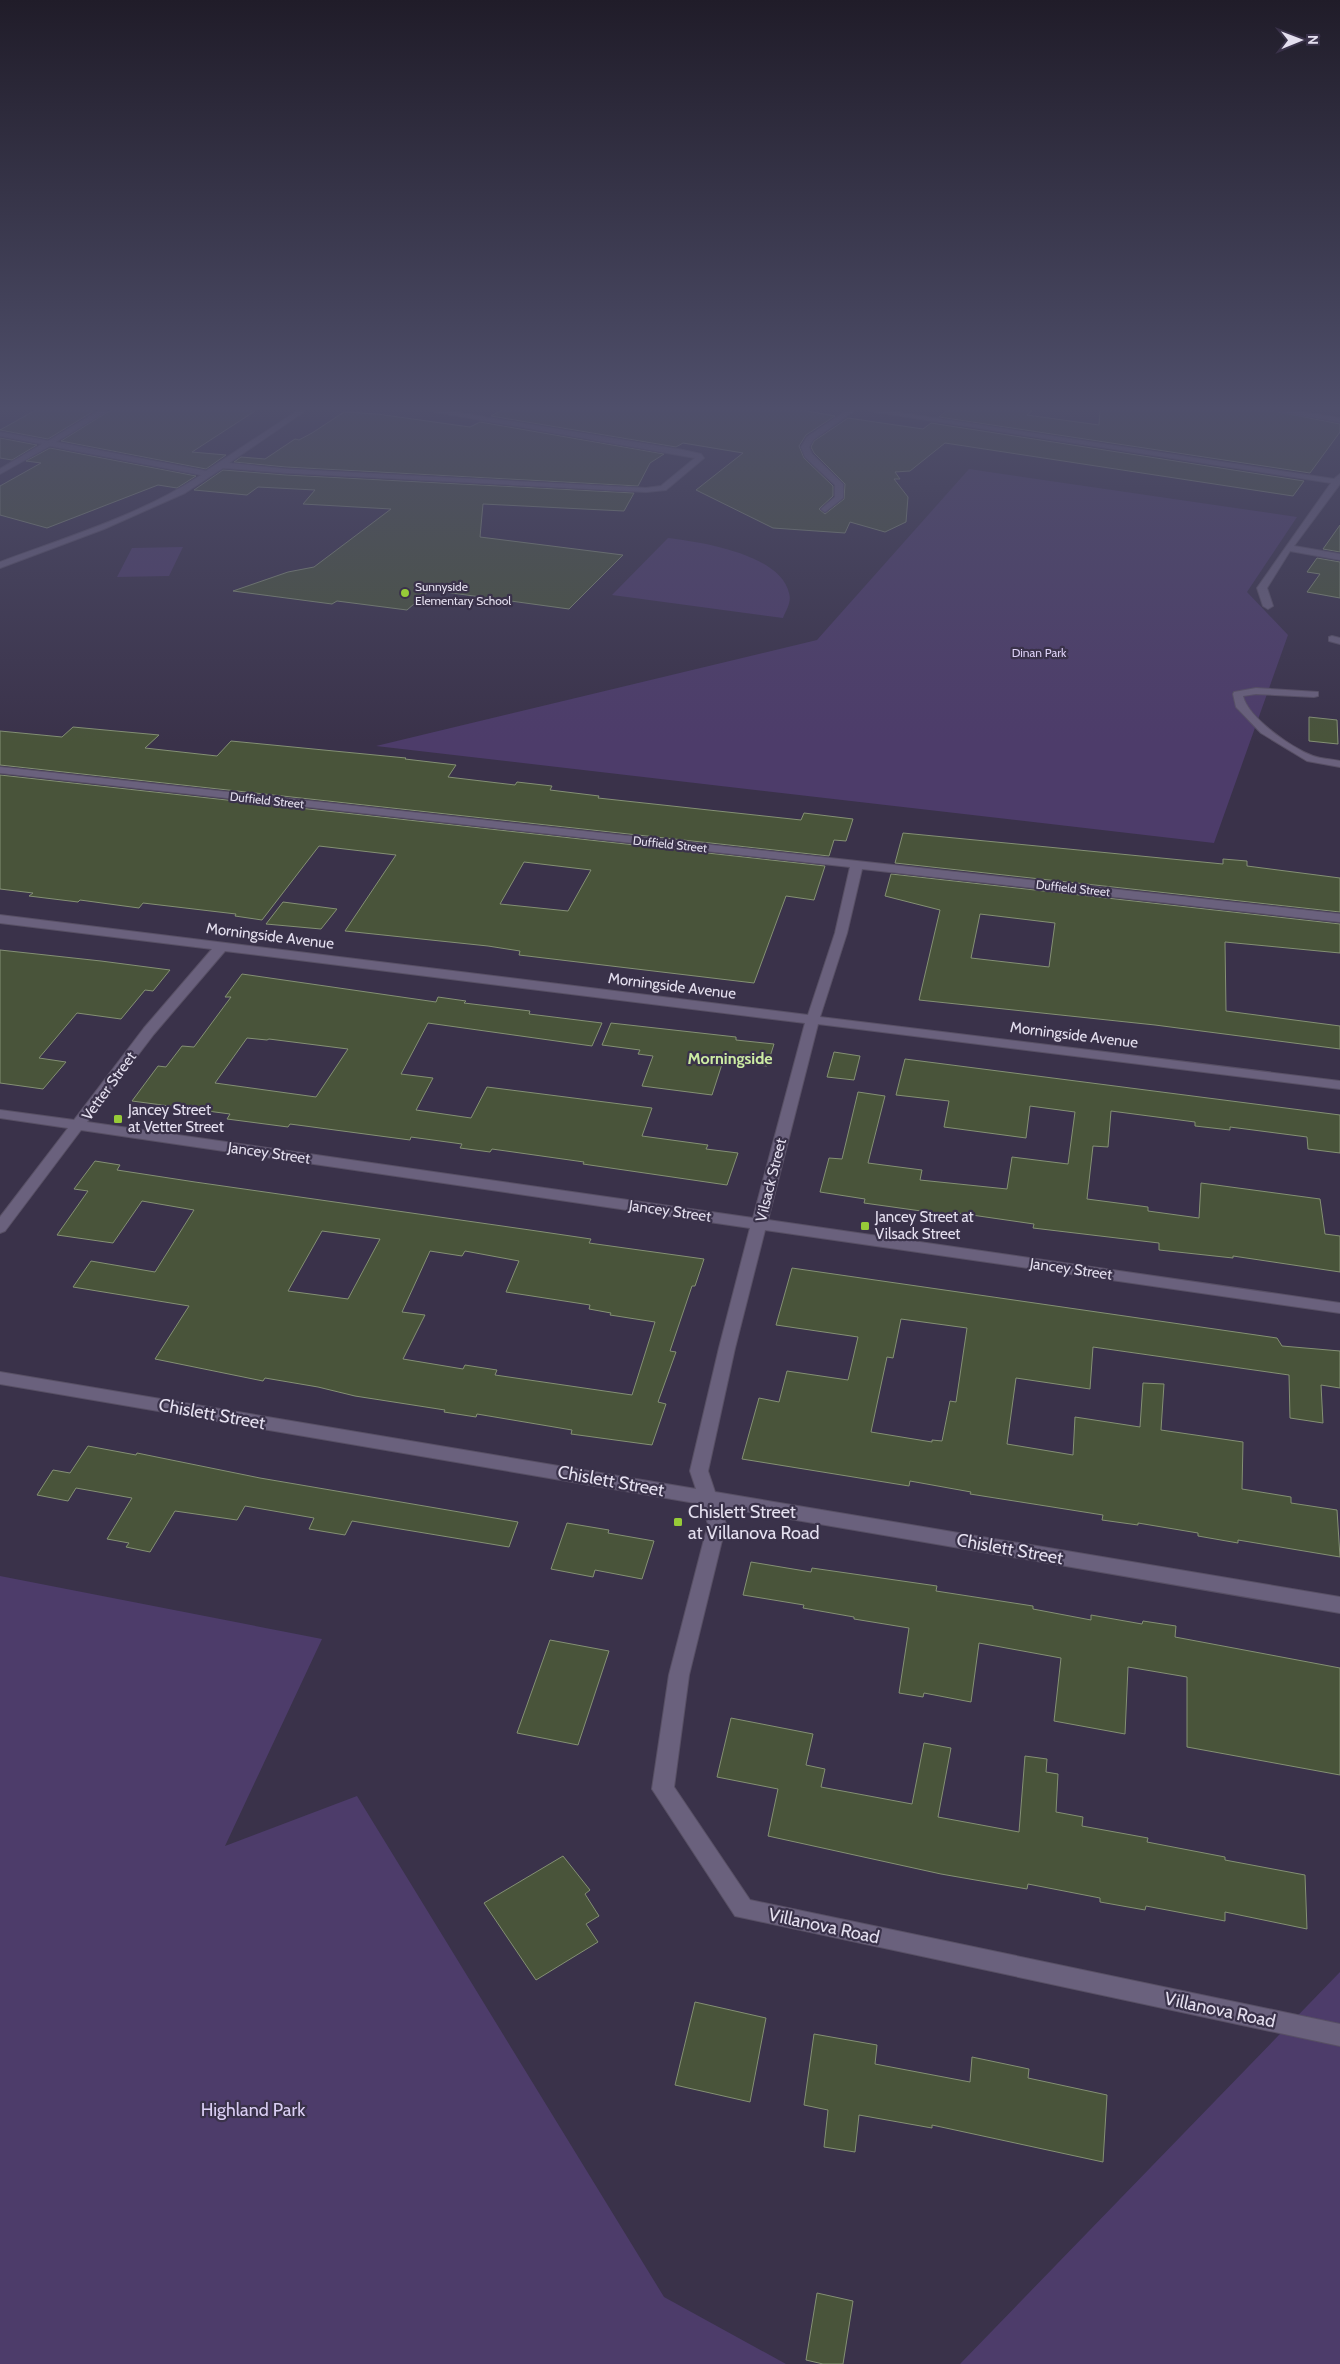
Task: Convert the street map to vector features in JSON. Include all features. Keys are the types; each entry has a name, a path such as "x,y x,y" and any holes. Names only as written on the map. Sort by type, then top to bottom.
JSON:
{"street":[{"path":"0,565 111,521"},
{"path":"1268,606 1262,588 1308,521"},
{"path":"1288,548 1340,557"},
{"path":"1314,694 1256,691 1238,694 1240,705 1265,730 1292,750 1311,759 1340,764"},
{"name":"Duffield Street","path":"0,770 1340,918"},
{"name":"Vilsack Street","path":"707,1497 699,1471 727,1348 813,1019 841,933 857,864"},
{"name":"Morningside Avenue","path":"0,919 1340,1085"},
{"name":"Vetter Street","path":"0,1228 149,1031 221,947"},
{"name":"Jancey Street","path":"0,1114 1340,1308"},
{"name":"Chislett Street","path":"0,1378 1340,1605"},
{"name":"Villanova Road","path":"707,1497 717,1524 680,1675 663,1789 743,1909 1340,2035"}],"green space":[{"name":"Dinan Park","path":"922,521 1294,521 1247,592 1288,635 1214,843 376,746 817,640"},
{"path":"668,538 738,552 771,569 783,580 790,596 783,618 612,595"},
{"path":"183,547 169,576 117,577 132,548"},
{"name":"Highland Park","path":"0,1576 322,1639 225,1846 357,1796 664,2297 786,2364 0,2364"},
{"path":"1340,1972 1340,2364 960,2364"}],"building":[{"path":"23,521 64,521 47,528"},
{"path":"375,521 481,521 480,537 623,555 569,609 430,590 407,610 337,601 332,604 233,591 288,572 314,567"},
{"path":"759,521 906,521 885,532 850,522 845,533 773,528"},
{"path":"1340,525 1340,552 1323,549"},
{"path":"1317,558 1340,562 1340,598 1307,592 1320,574 1307,572"},
{"path":"1309,717 1337,720 1338,744 1309,741"},
{"path":"73,727 159,735 145,748 217,756 231,741 406,758 456,765 448,777 515,785 517,782 552,786 550,790 599,796 598,798 801,820 804,813 853,819 846,841 834,840 829,856 0,765 0,731 62,737"},
{"path":"0,775 825,866 814,900 786,896 754,983 519,955 520,951 488,946 345,931 396,855 319,846 262,920 235,916 236,914 143,903 139,908 80,900 78,902 29,896 33,893 0,889","holes":["524,862 591,870 568,911 500,904"]},
{"path":"903,833 1223,864 1223,859 1247,861 1247,866 1340,878 1340,912 895,863"},
{"path":"891,874 1340,924 1340,953 1225,942 1226,1011 1340,1026 1340,1049 1155,1025 919,1000 940,910 885,896","holes":["980,914 1055,923 1049,967 971,958"]},
{"path":"283,902 337,909 321,929 266,924"},
{"path":"0,950 170,970 153,991 145,990 121,1019 77,1013 39,1058 66,1062 43,1089 0,1083"},
{"path":"242,974 436,1002 438,997 466,1001 464,1003 530,1011 529,1014 602,1023 592,1046 428,1023 401,1074 433,1078 416,1110 471,1118 487,1087 652,1108 642,1136 708,1145 706,1149 738,1153 727,1185 492,1149 490,1152 460,1148 462,1144 411,1137 410,1140 290,1124 288,1127 227,1119 230,1114 132,1101 158,1066 166,1067 182,1046 194,1047 231,997 225,997","holes":["247,1038 269,1039 348,1049 316,1097 215,1083"]},
{"path":"611,1023 736,1037 736,1040 774,1044 767,1066 723,1061 712,1095 642,1086 653,1056 638,1054 640,1050 602,1045"},
{"path":"834,1052 860,1056 854,1080 827,1077"},
{"path":"905,1059 1340,1115 1340,1153 1308,1149 1307,1137 1230,1127 1230,1130 1195,1126 1195,1122 1111,1111 1108,1147 1093,1146 1087,1199 1148,1207 1148,1211 1199,1218 1201,1183 1320,1199 1325,1234 1340,1236 1340,1272 1233,1256 1233,1258 1159,1250 1159,1243 1033,1228 1034,1224 958,1213 957,1216 864,1203 865,1199 820,1192 829,1158 842,1159 858,1092 885,1096 868,1163 922,1170 920,1180 1007,1189 1012,1157 1068,1164 1075,1112 1030,1106 1026,1138 944,1127 949,1101 896,1095"},
{"path":"95,1161 120,1165 117,1170 591,1239 589,1243 704,1259 695,1286 692,1286 670,1351 676,1352 658,1402 666,1404 652,1445 571,1434 572,1430 477,1414 476,1417 444,1412 445,1410 355,1396 318,1387 265,1378 263,1381 155,1359 189,1306 73,1287 91,1261 155,1272 194,1210 142,1201 113,1243 57,1235 88,1191 74,1189","holes":["322,1231 380,1239 348,1299 288,1291","430,1251 462,1256 465,1251 519,1261 506,1292 590,1305 589,1309 611,1313 610,1315 655,1322 632,1395 495,1375 497,1370 465,1365 463,1369 403,1359 425,1315 402,1312"]},
{"path":"792,1268 1277,1338 1282,1346 1340,1351 1340,1388 1321,1385 1323,1423 1290,1418 1289,1375 1093,1347 1090,1389 1016,1378 1007,1444 1073,1455 1075,1417 1140,1427 1143,1383 1164,1384 1161,1430 1243,1442 1242,1489 1291,1497 1291,1503 1337,1510 1340,1557 1238,1540 1238,1543 1198,1536 1198,1533 1138,1523 1138,1525 1102,1520 1103,1515 970,1494 971,1492 910,1481 909,1486 742,1459 759,1398 779,1402 787,1371 848,1380 858,1337 776,1325","holes":["901,1319 967,1328 956,1402 950,1401 942,1441 932,1440 932,1442 871,1432 887,1357 893,1358"]},
{"path":"88,1446 136,1455 137,1453 260,1478 518,1522 509,1547 352,1521 345,1535 309,1529 314,1518 245,1506 237,1520 175,1511 150,1552 126,1547 129,1543 107,1539 132,1498 76,1488 68,1501 37,1495 53,1470 70,1473"},
{"path":"567,1523 609,1530 608,1533 654,1541 642,1579 595,1570 593,1577 551,1569"},
{"path":"751,1562 811,1572 812,1568 937,1586 936,1591 1033,1606 1033,1609 1091,1620 1091,1615 1142,1624 1143,1621 1176,1626 1175,1637 1340,1668 1340,1775 1187,1747 1187,1677 1128,1667 1125,1734 1054,1721 1061,1658 979,1643 971,1702 924,1693 923,1697 899,1693 909,1628 803,1608 804,1605 743,1595"},
{"path":"550,1640 609,1651 578,1745 517,1733"},
{"path":"731,1718 813,1734 806,1765 825,1769 821,1787 912,1804 924,1743 951,1748 938,1817 1019,1832 1025,1756 1047,1759 1046,1772 1058,1774 1056,1812 1083,1817 1082,1826 1148,1838 1147,1842 1225,1857 1225,1860 1305,1875 1307,1929 1225,1912 1225,1921 1146,1906 1145,1910 1100,1902 1100,1898 1028,1884 1027,1889 941,1874 768,1836 778,1789 717,1777"},
{"path":"563,1856 590,1890 585,1894 599,1916 586,1924 598,1942 536,1980 484,1903"},
{"path":"695,2002 766,2018 750,2102 675,2085"},
{"path":"814,2034 877,2045 875,2064 970,2082 972,2057 1029,2069 1028,2078 1107,2095 1103,2162 932,2125 932,2128 859,2115 855,2152 824,2147 828,2110 804,2105"},
{"path":"817,2293 853,2301 843,2364 823,2364 806,2360"}],"place":[{"name":"Sunnyside Elementary School","path":"405,593"},
{"name":"Jancey Street at Vetter Street","path":"118,1119"},
{"name":"Jancey Street at Vilsack Street","path":"865,1226"},
{"name":"Chislett Street at Villanova Road","path":"678,1522"}],"district":[{"name":"Morningside","path":"730,1058"}]}
